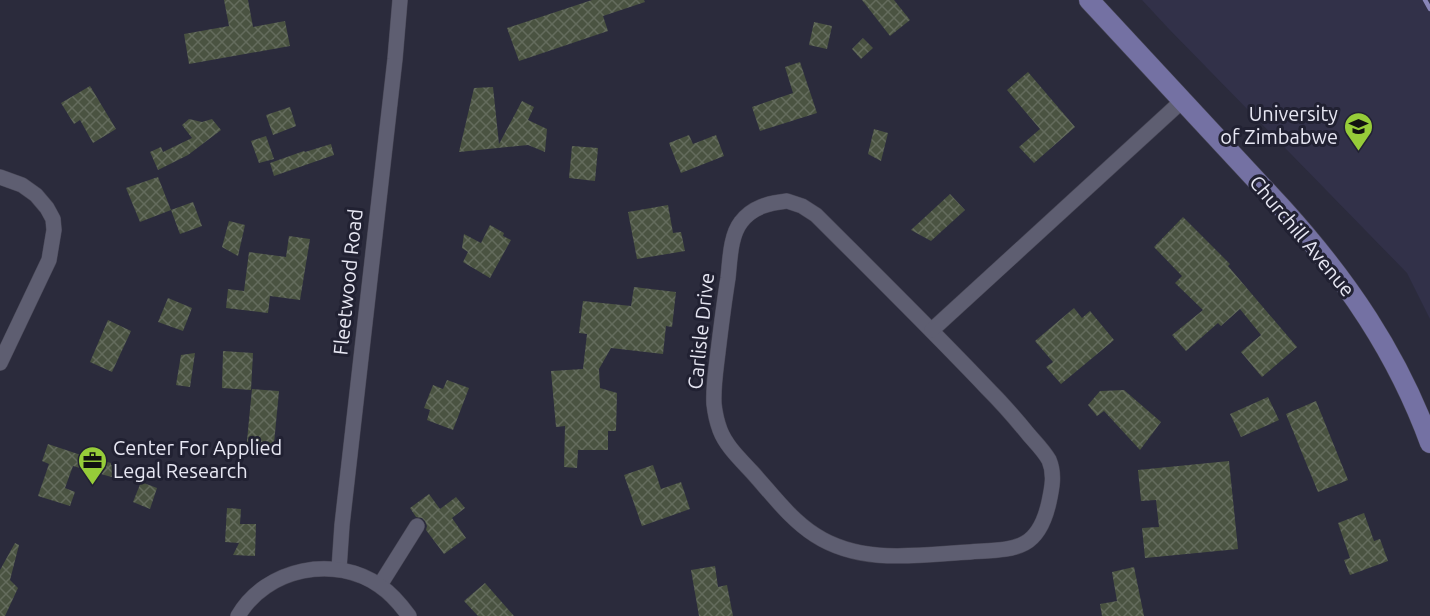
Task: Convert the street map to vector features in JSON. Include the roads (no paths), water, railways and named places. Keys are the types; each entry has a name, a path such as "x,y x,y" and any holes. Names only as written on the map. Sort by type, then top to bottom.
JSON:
{"main road":[{"name":"Churchill Avenue","path":"1089,0 1313,242 1357,300 1384,345 1430,443"}],"street":[{"name":"Fleetwood Road","path":"339,569 400,0"},
{"path":"932,330 1182,101"},
{"path":"0,177 22,185 36,195 53,219 54,230 50,260 0,363"},
{"name":"Carlisle Drive","path":"787,201 802,206 816,215 932,330 1002,404 1049,461 1053,475 1046,514 1037,533 1028,542 1004,549 888,556 852,552 833,545 816,536 792,517 731,449 721,434 716,420 715,376 734,236 739,223 761,206 787,201"},
{"path":"380,585 417,526"},
{"path":"237,616 262,588 286,575 312,568 339,569 360,575 380,585 397,600 409,616"}],"waterway":[{"path":"1425,0 1430,9"}],"place":[{"name":"University of Zimbabwe","path":"1359,152"},
{"name":"Center For Applied Legal Research","path":"92,486"}]}
